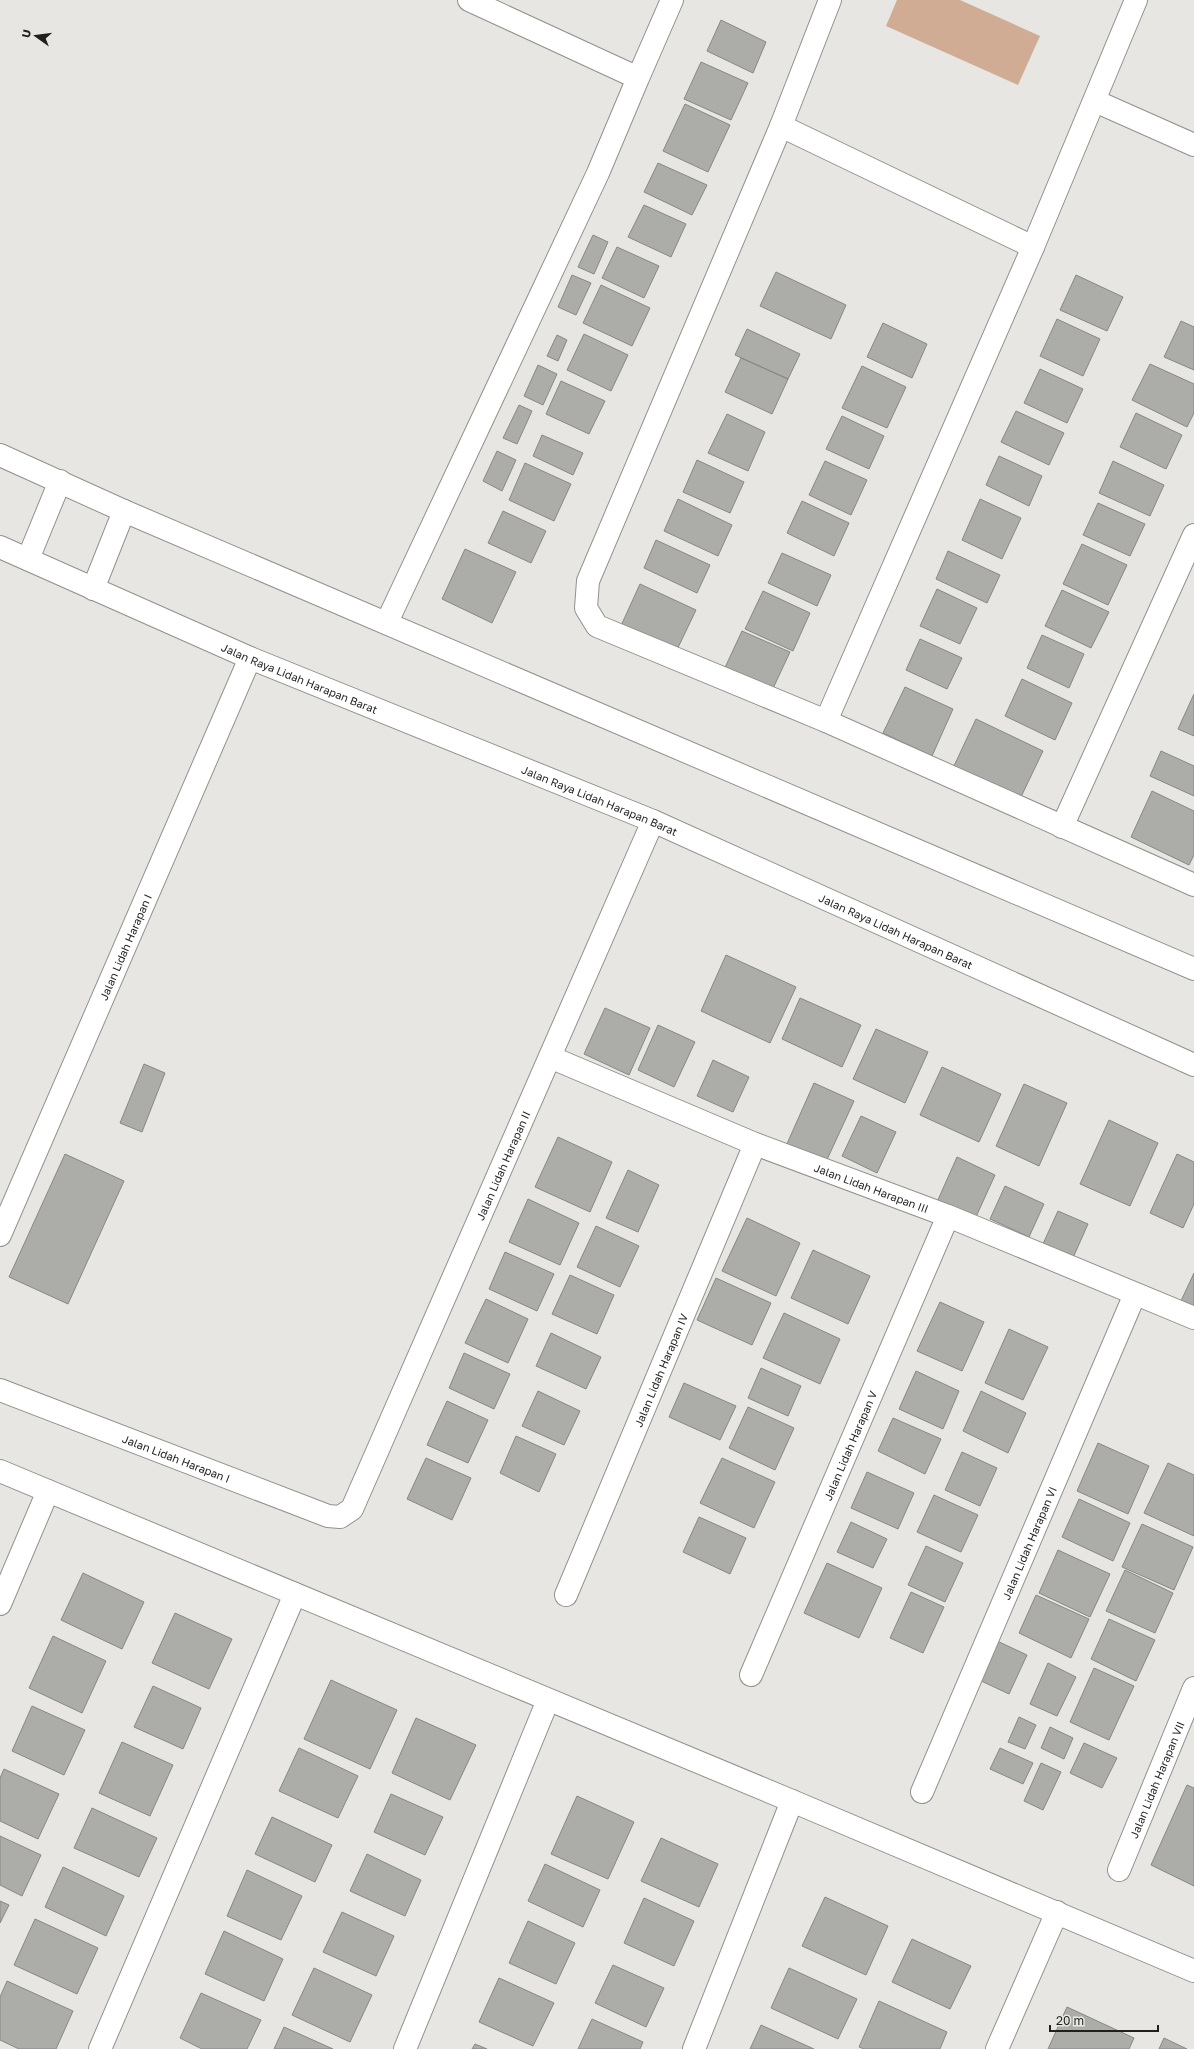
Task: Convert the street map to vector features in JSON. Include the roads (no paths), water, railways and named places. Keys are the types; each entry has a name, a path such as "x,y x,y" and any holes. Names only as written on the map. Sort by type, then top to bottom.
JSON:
{"street":[{"path":"469,0 638,78"},
{"path":"387,622 594,180 672,0"},
{"path":"830,0 781,126 588,581 586,608 597,626 826,721 1194,885"},
{"path":"826,721 1033,247 1136,0"},
{"path":"1095,101 1194,145"},
{"path":"781,126 1033,247"},
{"path":"0,455 124,511 387,622 1194,969"},
{"path":"28,559 60,481"},
{"path":"93,589 124,511"},
{"path":"1062,827 1194,535"},
{"name":"Jalan Raya Lidah Harapan Barat","path":"0,546 93,589 250,658 653,821 1194,1064"},
{"name":"Jalan Lidah Harapan I","path":"0,1235 250,658"},
{"name":"Jalan Lidah Harapan II","path":"352,1509 653,821"},
{"name":"Jalan Lidah Harapan III","path":"550,1057 755,1144 948,1216 1194,1318"},
{"name":"Jalan Lidah Harapan IV","path":"566,1595 755,1144"},
{"name":"Jalan Lidah Harapan V","path":"751,1675 948,1216"},
{"name":"Jalan Lidah Harapan VI","path":"922,1792 1135,1294"},
{"name":"Jalan Lidah Harapan I","path":"0,1390 328,1516 340,1517 352,1509"},
{"path":"0,1471 1057,1912 1194,1972"},
{"path":"0,1604 48,1491"},
{"path":"100,2049 295,1594"},
{"name":"Jalan Lidah Harapan VII","path":"1119,1870 1194,1688"},
{"path":"405,2049 548,1700"},
{"path":"694,2049 792,1801"},
{"path":"997,2049 1057,1912"}]}
